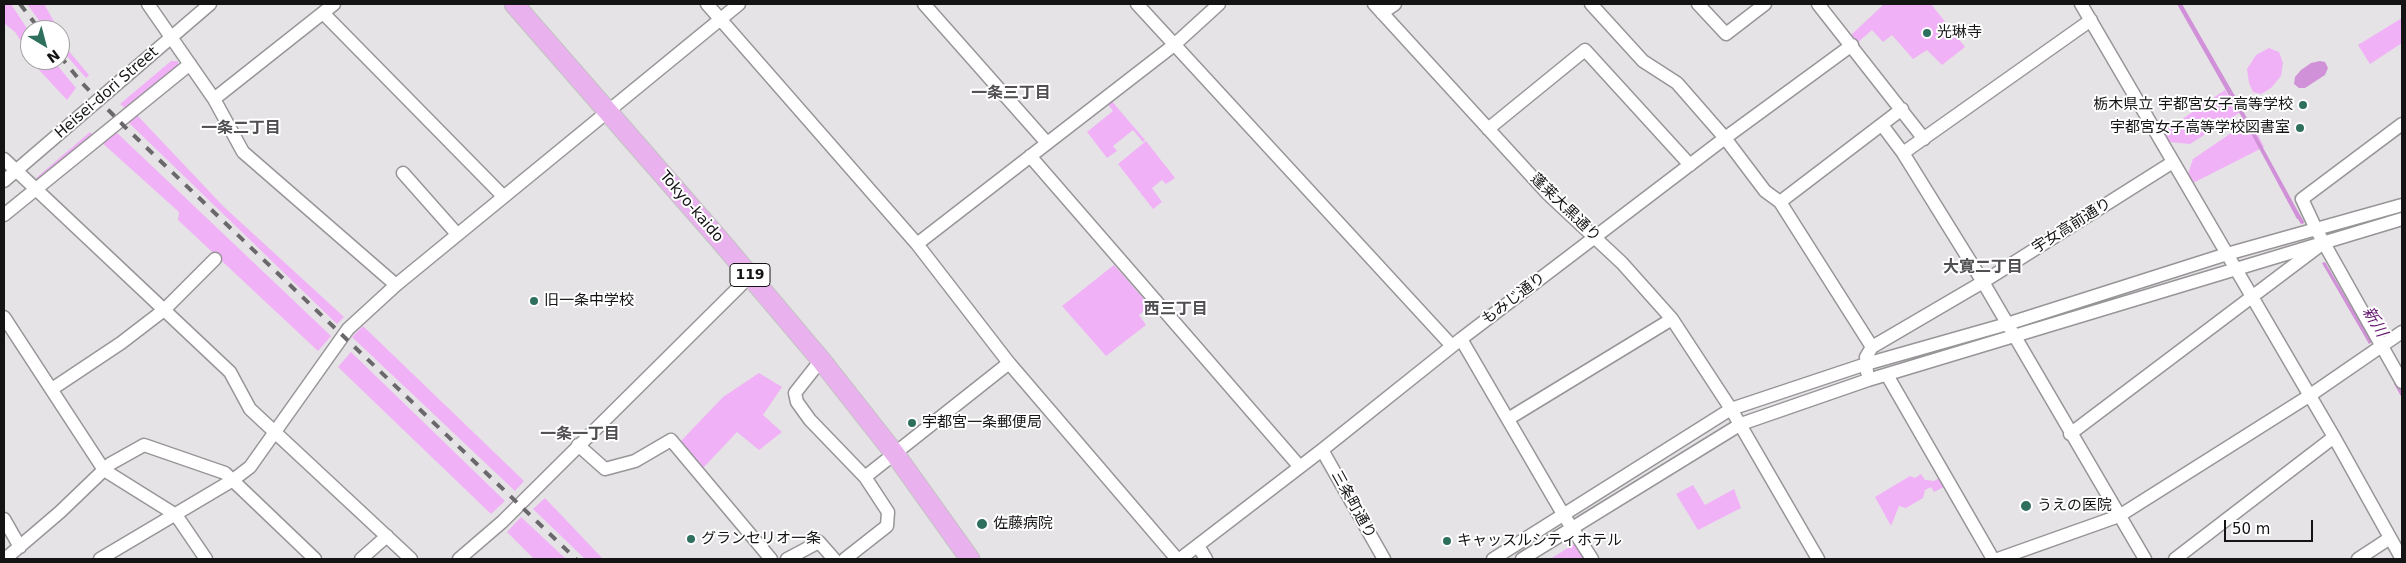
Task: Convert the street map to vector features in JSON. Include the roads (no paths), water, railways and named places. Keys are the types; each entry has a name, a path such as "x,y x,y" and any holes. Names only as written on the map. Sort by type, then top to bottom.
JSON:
{"highway":[{"name":"Tokyo-kaido","path":"514,4 821,360 895,454 970,559"}],"street":[{"path":"148,4 214,100 244,152 396,285"},
{"name":"Heisei-dori Street","path":"4,181 210,4"},
{"path":"214,100 334,4"},
{"path":"707,4 917,244 1009,364 1179,559"},
{"path":"100,559 176,515 233,480 250,467 348,329 396,285 503,196 739,4"},
{"path":"924,4 1047,143"},
{"path":"1137,4 1457,343 1508,419 1563,514 1592,559"},
{"path":"917,244 1174,45 1219,4"},
{"path":"1378,8 1395,4"},
{"path":"1591,4 1643,61 1677,83 1725,138 1765,191 1780,202 1872,347 1866,357 1868,380"},
{"path":"1698,4 1726,34 1765,4"},
{"path":"1818,4 1924,139"},
{"path":"2081,4 2334,438 2402,559"},
{"name":"蓬莱大黒通り","path":"1378,8 1553,199 1596,237 1648,290 1672,319 1731,409 1818,559"},
{"path":"323,13 503,196"},
{"path":"1903,153 2091,20"},
{"name":"もみじ通り","path":"1179,559 1725,138 1852,45"},
{"path":"1488,129 1585,50 1690,165"},
{"path":"4,215 190,64"},
{"path":"1780,202 1902,109"},
{"path":"2402,124 2302,199 2316,229 2381,348 2402,382"},
{"path":"1882,126 1903,153 1983,282 2144,559"},
{"path":"1030,156 1300,467"},
{"path":"4,159 230,372 250,410 411,559"},
{"name":"宇女高前通り","path":"1872,347 1983,282 2173,162"},
{"path":"403,174 458,234"},
{"path":"1493,559 1731,409 1866,364 2008,324 2227,254 2402,205"},
{"path":"1522,559 1572,526 1740,424 1868,380 2402,219"},
{"path":"2070,434 2253,298 2324,242"},
{"path":"52,389 121,343 164,310 215,259"},
{"path":"459,559 502,522 750,276"},
{"path":"4,317 104,470 176,515 206,559"},
{"path":"1508,419 1672,319"},
{"path":"1998,559 2119,516 2309,396 2402,332"},
{"path":"821,360 795,393 796,402 810,420 865,477 888,512 887,526 845,559"},
{"path":"865,477 1009,364"},
{"path":"1887,375 1993,559"},
{"path":"2175,559 2334,438"},
{"path":"578,445 605,469 635,461 671,440 771,559"},
{"path":"5,559 104,470 144,445 225,473 315,559"},
{"name":"三条町通り","path":"1322,450 1384,559"},
{"path":"4,519 20,547"},
{"path":"362,559 388,536"},
{"path":"2358,559 2390,538"},
{"path":"787,559 819,542 834,559"},
{"path":"1198,546 1206,559"}],"waterway":[{"name":"新川","path":"2239,108 2249,126"},
{"name":"新川","path":"2297,214 2302,222"},
{"name":"新川","path":"2396,383 2402,394"}],"railway":[{"path":"20,4 32,20"},
{"path":"70,68 125,127 576,559"}],"place":[{"name":"光琳寺","path":"1927,33"},
{"name":"栃木県立 宇都宮女子高等学校","path":"2303,105"},
{"name":"宇都宮女子高等学校図書室","path":"2300,128"},
{"name":"旧一条中学校","path":"534,301"},
{"name":"宇都宮一条郵便局","path":"912,423"},
{"name":"うえの医院","path":"2026,506"},
{"name":"佐藤病院","path":"982,524"},
{"name":"グランセリオ一条","path":"691,539"},
{"name":"キャッスルシティホテル","path":"1447,541"}],"district":[{"name":"一条三丁目","path":"1011,94"},
{"name":"一条二丁目","path":"241,129"},
{"name":"大寛二丁目","path":"1983,268"},
{"name":"西三丁目","path":"1176,310"},
{"name":"一条一丁目","path":"580,435"}]}
